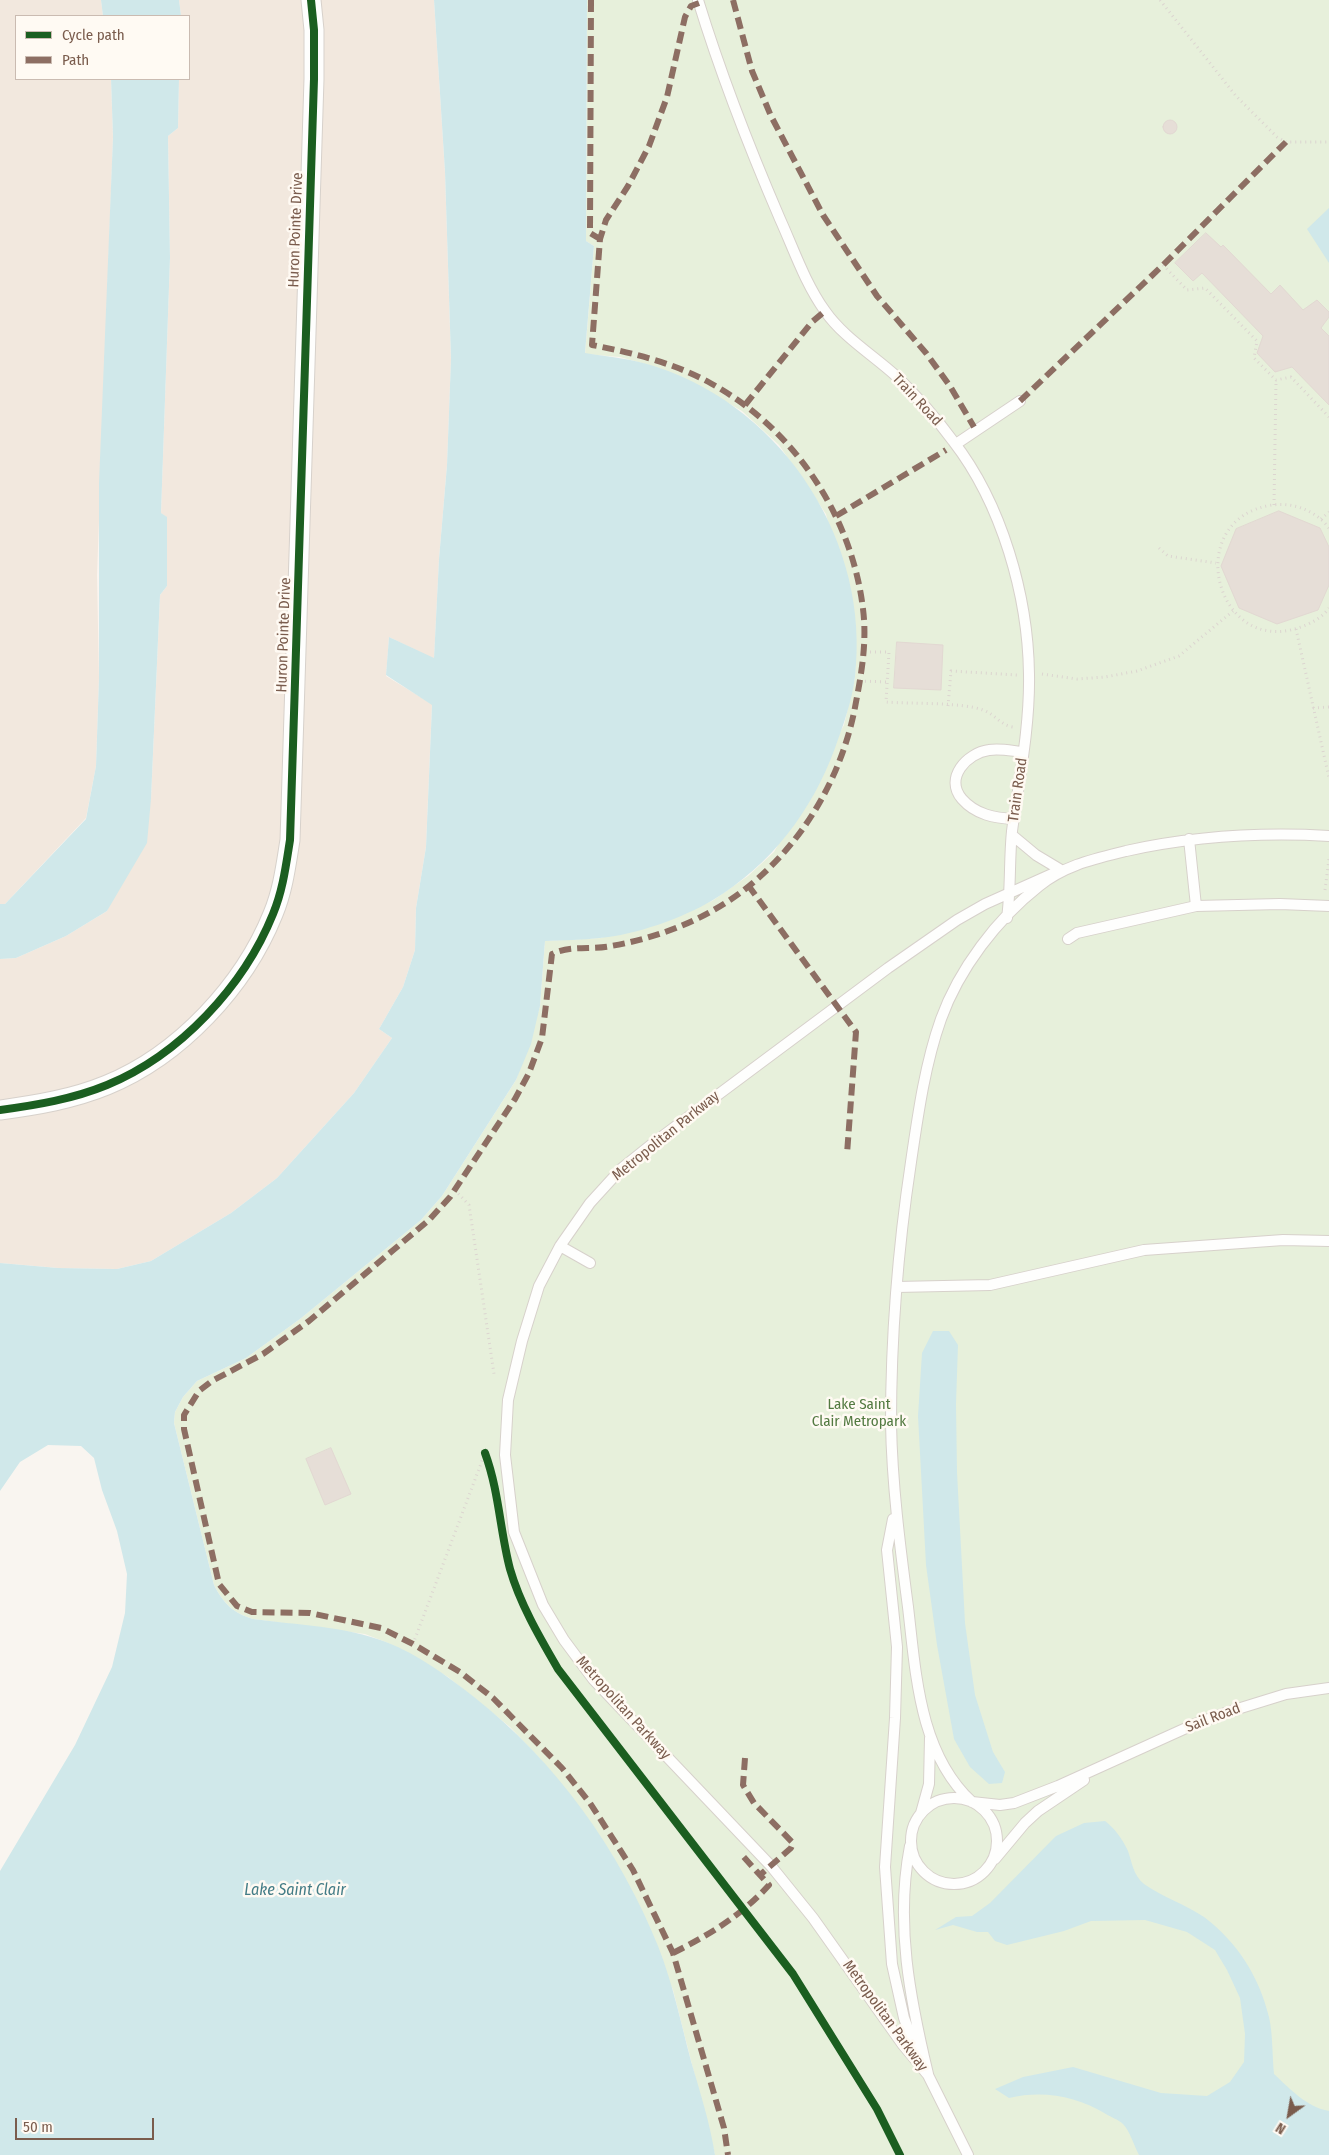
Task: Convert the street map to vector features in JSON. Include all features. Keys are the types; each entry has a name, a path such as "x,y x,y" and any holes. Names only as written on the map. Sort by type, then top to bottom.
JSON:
{"street":[{"name":"Huron Pointe Drive","path":"0,1110 39,1105 79,1095 109,1084 171,1047 212,1008 240,973 258,946 273,913 284,877 290,840 305,429 314,78 314,30 311,0"}],"lane":[{"name":"Train Road","path":"698,0 722,77 764,182 805,276 825,311 840,328 916,396 956,444 987,496 1008,548 1024,611 1029,675 1026,729 1012,835 1006,918"},
{"path":"956,444 1020,401"},
{"path":"1014,819 990,817 974,808 961,798 956,781 964,761 979,752 998,749 1023,752"},
{"path":"928,2074 912,2006 907,1970 905,1880 914,1825 921,1813 929,1784 930,1738 914,1656 896,1507 891,1423 897,1287 914,1141 930,1056 938,1029 955,986 984,945 1006,918 1037,888 1061,870 1162,843 1189,838 1271,833 1329,836"},
{"name":"Train Road","path":"1012,835 1031,851 1061,870"},
{"path":"1189,838 1196,906"},
{"name":"Metropolitan Parkway","path":"968,2155 928,2074 903,2045 841,1956 771,1866 593,1678 564,1640 543,1605 514,1532 505,1455 508,1400 522,1341 539,1286 560,1246 590,1203 621,1170 656,1141 895,963 957,920 1009,893 1061,870"},
{"path":"1068,939 1077,933 1196,906 1271,904 1329,906"},
{"path":"897,1287 990,1285 1144,1250 1283,1240 1329,1241"},
{"path":"560,1246 590,1263"},
{"path":"896,1507 887,1550 897,1647 895,1718 884,1867 892,1964 912,2046 928,2074"},
{"name":"Sail Road","path":"1104,1766 1195,1724 1231,1711 1286,1694 1329,1688"},
{"path":"930,1738 947,1774 972,1802 984,1810 993,1822 998,1835 997,1850 991,1863"},
{"path":"911,1838 912,1852 918,1865 928,1876 941,1882 955,1884 970,1881 982,1874 1025,1823 1038,1811 1104,1766"},
{"path":"921,1813 932,1804 945,1798 959,1798 972,1802 1000,1805 1014,1803 1104,1766"}],"path":[{"path":"1160,0 1236,96 1277,137 1286,142 1329,142"},
{"path":"1163,265 1187,290 1205,288 1231,314 1257,341 1254,358 1276,380 1274,505"},
{"path":"1276,380 1291,377 1329,417"},
{"path":"1329,528 1321,520 1296,506 1274,505 1261,507 1244,515 1230,528 1221,544 1216,563 1218,580 1224,596 1233,611 1245,621 1260,628 1275,631 1296,629 1310,624 1329,608"},
{"path":"1321,520 1329,512"},
{"path":"1159,548 1168,556 1216,563"},
{"path":"1039,675 1045,674 1077,679 1105,677 1137,671 1179,656 1233,611"},
{"path":"1296,629 1329,778"},
{"path":"864,652 889,652 886,702 984,710 1005,726 1026,729"},
{"path":"948,706 951,671 1018,675"},
{"path":"860,681 887,682"},
{"path":"1313,708 1329,707"},
{"path":"1325,890 1329,859"},
{"path":"455,1190 468,1205 494,1374"},
{"path":"485,1453 490,1467"},
{"path":"413,1644 485,1453"}],"shaded area":[{"path":"0,0 101,0 103,15 15,15 15,80 111,80 113,137 97,575 99,678 96,766 86,818 5,904 0,904"},
{"path":"179,0 434,0 445,172 451,360 447,465 439,559 434,659 389,637 386,676 432,704 426,847 416,908 415,950 403,987 379,1029 392,1038 354,1093 277,1178 231,1213 151,1261 117,1269 58,1268 0,1263 0,959 16,958 66,936 107,911 151,799 160,595 167,586 167,518 161,513 170,258 168,136 178,128 179,80 190,80 190,15 181,15"}],"green space":[{"name":"Lake Saint Clair Metropark","path":"587,0 1329,0 1329,2155 715,2155 673,1990 614,1859 583,1813 542,1761 510,1727 448,1677 388,1643 365,1634 253,1619 240,1614 230,1607 214,1585 174,1423 175,1412 183,1397 197,1381 246,1358 300,1319 421,1220 442,1196 516,1080 540,1006 545,941 601,938 712,901 748,876 774,852 844,725 855,678 856,639 826,514 779,445 742,411 698,386 659,368 620,357 585,354 594,246 586,241"}],"water":[{"path":"101,0 179,0 181,15 103,15"},
{"name":"Lake Saint Clair","path":"434,0 587,0 586,241 594,246 585,353 648,364 703,387 744,414 780,448 810,488 833,532 849,578 856,627 854,686 847,713 826,771 802,815 771,853 734,886 701,907 658,925 614,936 545,941 540,1006 531,1044 516,1080 442,1196 421,1220 300,1319 246,1358 197,1381 183,1397 175,1412 174,1423 214,1585 230,1607 240,1614 253,1619 354,1632 386,1642 421,1659 464,1689 504,1722 558,1778 582,1810 625,1876 658,1946 668,1975 708,2119 715,2155 0,2155 0,1871 75,1745 112,1667 125,1613 127,1574 117,1531 102,1490 94,1458 81,1446 48,1445 20,1462 0,1491 0,1263 58,1268 117,1269 151,1261 231,1213 277,1178 354,1093 392,1038 379,1029 403,987 415,950 416,908 426,847 432,705 386,675 389,637 434,658 439,559 447,465 451,359 445,172"},
{"path":"111,80 179,80 178,128 168,136 170,258 161,513 167,517 167,586 160,595 151,799 147,843 107,911 66,936 16,958 0,959 0,904 5,904 86,819 96,766 99,678 99,483 113,137"},
{"path":"1329,208 1329,263 1307,229"},
{"path":"933,1331 949,1331 958,1345 956,1404 957,1472 965,1623 975,1695 993,1752 1005,1772 1002,1783 989,1784 970,1767 954,1739 937,1645 926,1565 918,1416 922,1353"},
{"path":"1105,1821 1123,1842 1135,1873 1144,1884 1204,1917 1227,1937 1245,1961 1265,2002 1269,2017 1274,2074 1313,2106 1329,2111 1329,2155 1139,2155 1123,2124 1095,2108 1059,2096 1034,2095 1009,2098 995,2089 1023,2077 1073,2067 1161,2093 1207,2096 1230,2082 1244,2062 1245,2034 1240,1998 1215,1950 1187,1932 1145,1920 1091,1921 1064,1931 1007,1945 995,1941 988,1932 977,1932 953,1925 935,1930 956,1917 972,1916 990,1903 1056,1836 1084,1823"}],"building":[{"path":"1167,120 1173,120 1177,127 1173,134 1167,134 1163,130 1163,124"},
{"path":"1206,233 1221,247 1223,245 1271,294 1280,285 1303,310 1317,300 1329,312 1329,317 1321,328 1329,336 1329,405 1292,367 1275,372 1257,353 1263,336 1202,273 1193,281 1175,263"},
{"path":"1279,511 1320,528 1329,547 1329,585 1318,610 1277,624 1239,608 1221,566 1236,529"},
{"path":"897,642 943,645 941,690 894,688"},
{"path":"331,1448 351,1494 325,1505 306,1459"}],"marked path":[{"path":"591,0 590,233 600,239"},
{"path":"733,0 752,71 771,116 823,215 877,296 926,353 950,386 974,427"},
{"path":"699,3 691,6 685,17 667,97 649,146 628,186 606,220 600,239 592,345 654,360 683,370 712,384 742,403 769,425 793,450 814,478 832,509 846,541 857,574 863,609 864,644 860,679 850,730 841,757 830,783 801,832 762,875 740,893 695,920 662,933 628,943 559,951 552,954 542,1038 529,1073 515,1099 450,1197 429,1220 309,1321 263,1354 212,1381 199,1391 184,1415 184,1429 219,1584 237,1606 252,1612 310,1613 381,1628 413,1644 460,1672 493,1698 562,1768 590,1803 633,1870 673,1953 724,2128 728,2155"},
{"path":"1020,401 1163,265 1286,142"},
{"path":"745,405 812,322 825,311"},
{"path":"836,516 946,450"},
{"path":"748,885 856,1032 847,1154"},
{"path":"745,1758 743,1785 754,1803 793,1843 791,1848 760,1875"},
{"path":"673,1953 724,1924 748,1906 769,1885 742,1855"}],"cycle path":[{"path":"0,1110 55,1101 94,1090 134,1072 160,1056 184,1037 227,992 261,941 279,896 290,840 314,79 314,30 311,0"},
{"path":"485,1453 490,1467 514,1582 531,1620 558,1669 793,1974 877,2109 900,2155"}]}
